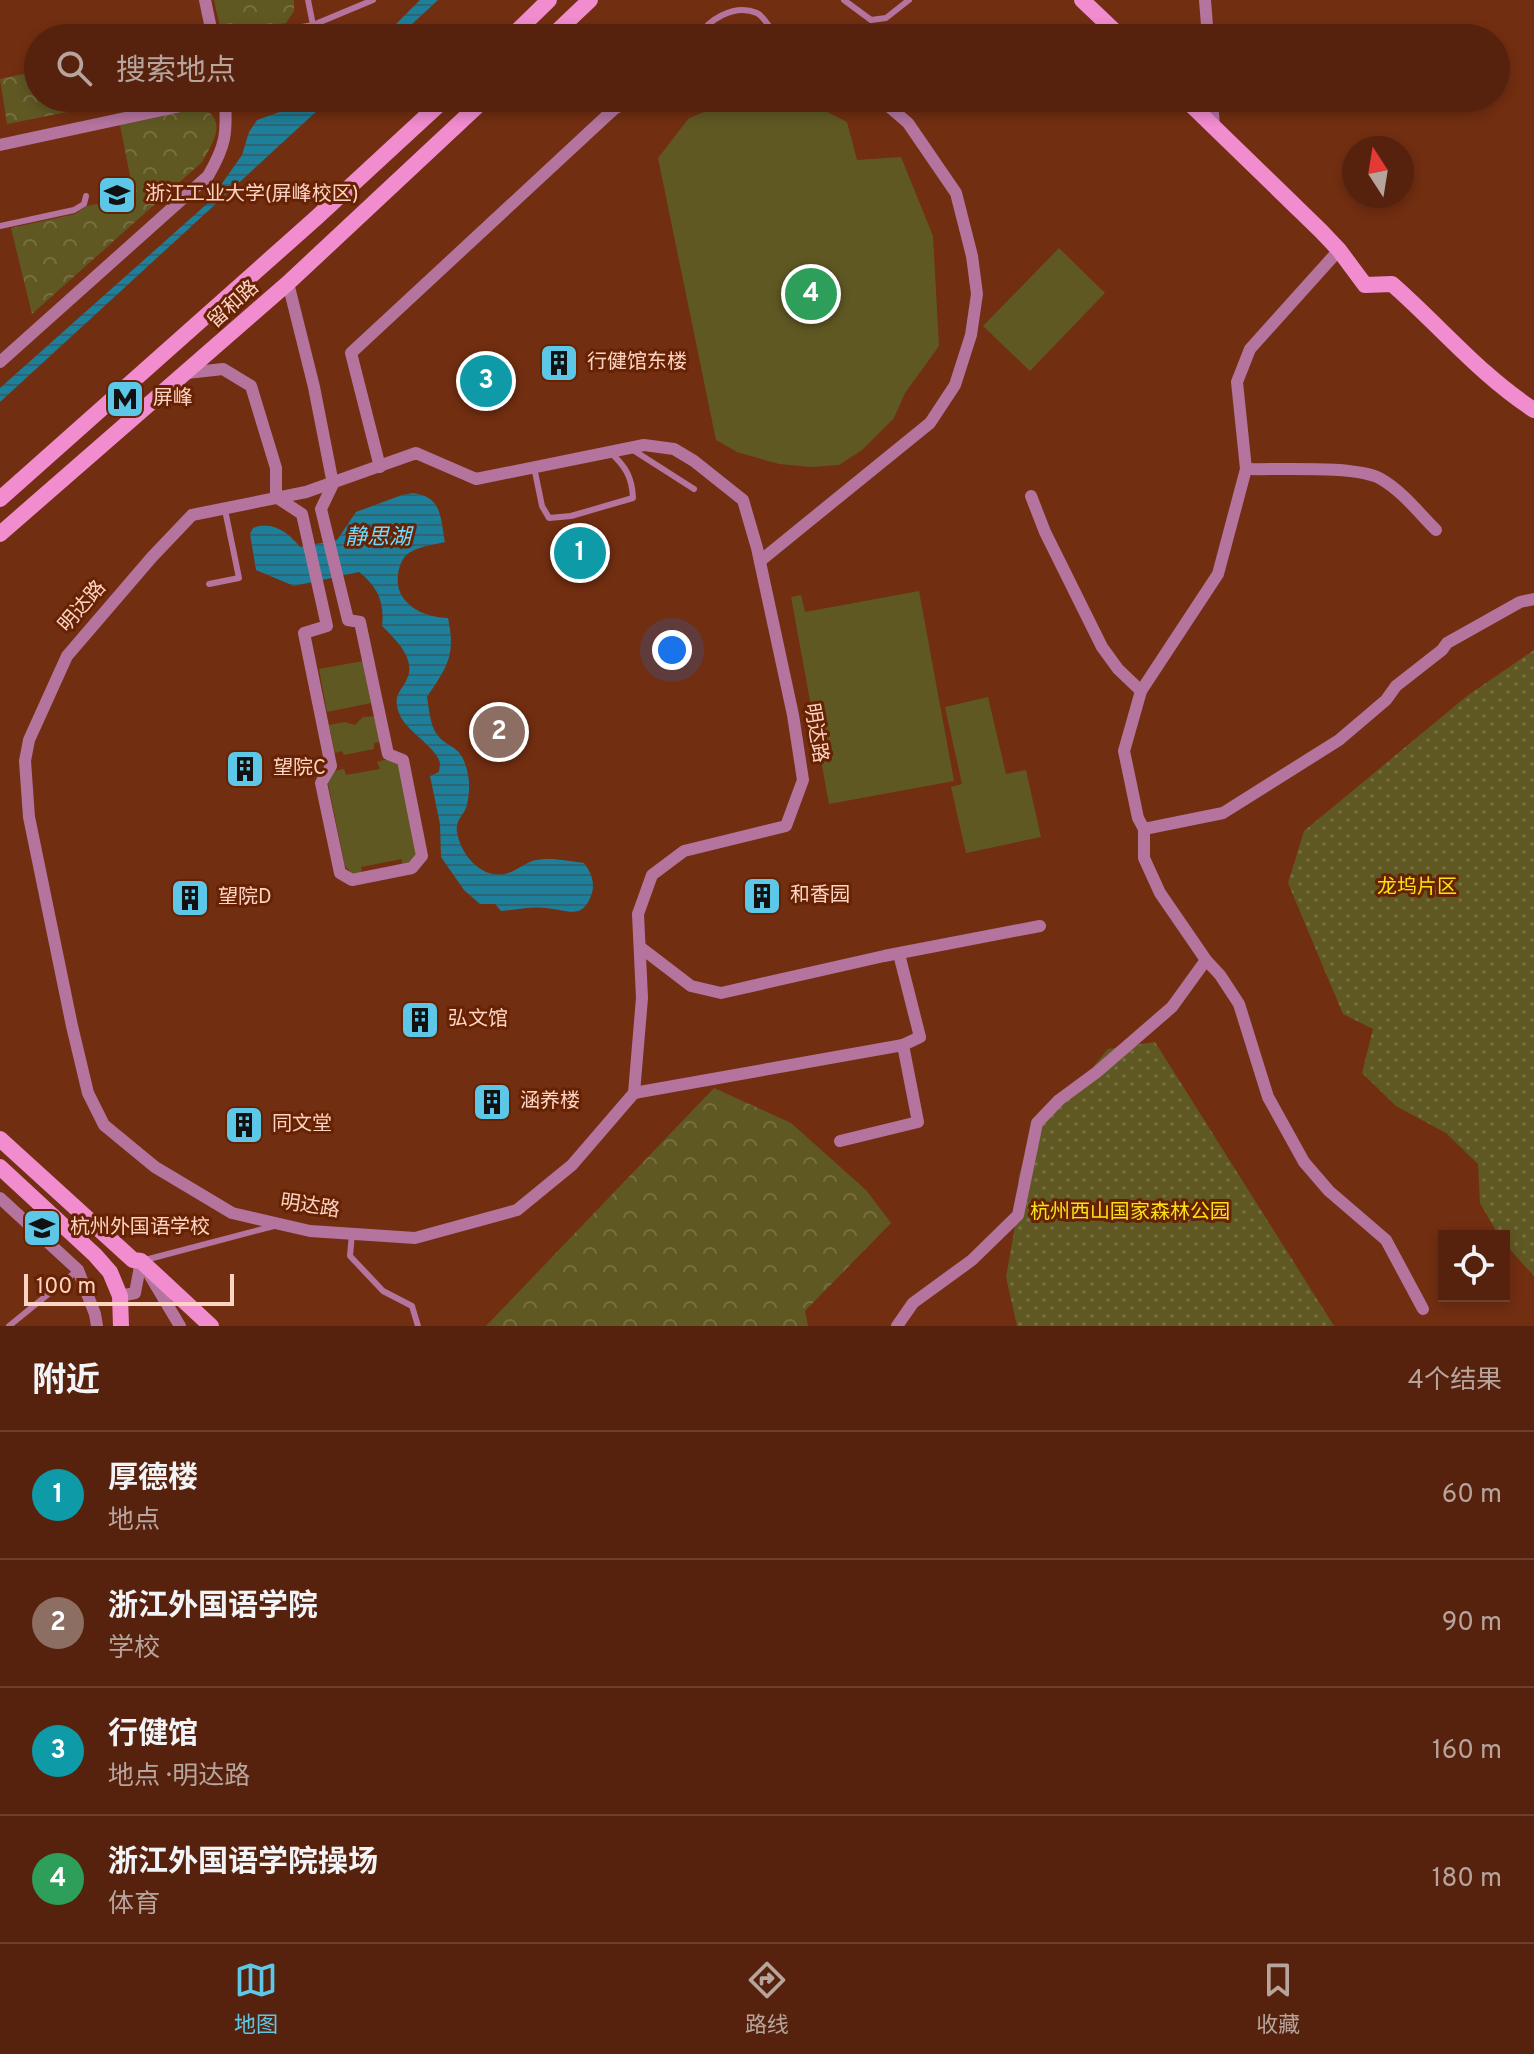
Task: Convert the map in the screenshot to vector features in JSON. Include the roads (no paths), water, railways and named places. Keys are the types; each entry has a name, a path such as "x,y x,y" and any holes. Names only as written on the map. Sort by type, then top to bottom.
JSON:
{"main road":[{"path":"524,24 549,0"},
{"path":"565,24 590,0"},
{"path":"1082,0 1107,24"},
{"name":"留和路","path":"0,499 431,112"},
{"name":"留和路","path":"0,534 288,283 471,112"},
{"path":"1198,112 1339,250 1365,285 1392,284 1477,367 1534,410"},
{"path":"0,1139 211,1326"},
{"path":"0,1167 110,1272 120,1296 121,1326"}],"street":[{"path":"205,0 210,24"},
{"path":"1205,0 1207,24"},
{"path":"0,145 71,135 162,112"},
{"path":"0,362 208,176 222,151 227,127 226,112"},
{"path":"380,467 351,353 611,112"},
{"path":"760,561 930,423 955,385 971,335 977,294 972,256 956,193 908,123 895,112"},
{"path":"1213,112 1214,127"},
{"path":"1339,250 1250,349 1237,382 1246,469 1218,574 1141,691 1124,751 1138,818 1144,829 1144,858 1160,893 1239,1004 1268,1097 1304,1162 1329,1191 1386,1240 1423,1309"},
{"path":"187,373 223,369 251,386 276,468 276,497 302,514 327,626 304,633 331,766 321,783 340,873 352,880 412,868 422,856 403,760 388,754 360,622 348,620 321,509 333,484 314,387 288,283"},
{"name":"明达路","path":"644,445 674,449 694,461 743,500 760,561 793,715 803,780 786,826 684,851 652,875 638,914 642,998 634,1093 572,1165 517,1210 415,1238 310,1231 232,1213 155,1167 104,1125 88,1093 72,1026 29,817 25,761 29,740 67,656 192,515 333,484 380,467 416,453 476,479 644,445"},
{"path":"1246,469 1352,472 1380,478 1401,494 1436,530"},
{"path":"1031,496 1045,532 1102,647 1118,669 1141,691"},
{"path":"1144,829 1223,813 1339,740 1447,643 1520,602 1534,599"},
{"path":"640,947 691,986 721,993 1040,926"},
{"path":"634,1093 903,1045 920,1037 899,954"},
{"path":"897,1326 913,1303 972,1260 1018,1215 1037,1123 1059,1100 1097,1072 1172,1007 1206,960"},
{"path":"840,1141 918,1122 903,1045"},
{"path":"2,1205 78,1270 97,1326"},
{"path":"120,1296 135,1293 141,1261"},
{"path":"141,1261 180,1326"}],"lane":[{"path":"308,0 313,24"},
{"path":"315,24 373,0"},
{"path":"844,0 871,20 886,18 909,0"},
{"path":"706,24 720,15 747,11 760,14 767,24"},
{"path":"0,226 74,210 84,204 86,196"},
{"path":"630,448 694,489"},
{"path":"534,467 542,506 549,518 571,516 633,498 626,467 610,452"},
{"path":"209,584 239,578 225,510"},
{"path":"141,1261 281,1224"},
{"path":"352,1233 350,1256 383,1291 412,1306 418,1326"},
{"path":"9,1326 78,1270"}],"water":[{"path":"420,0 438,0 412,24 396,24"},
{"path":"280,112 316,112 0,402 0,388 209,202 242,155 249,132 257,120"},
{"name":"静思湖","path":"413,493 423,495 435,504 441,517 445,542 417,549 407,555 399,568 398,585 405,601 412,607 429,615 448,618 451,642 448,660 427,697 434,729 462,757 468,775 467,805 457,828 459,841 468,858 482,870 499,875 542,859 584,863 592,877 593,889 588,902 579,911 535,907 501,911 495,904 480,904 464,890 441,857 440,824 430,776 439,772 440,762 399,713 397,700 409,673 408,659 382,626 381,602 371,583 359,572 294,586 256,570 250,534 253,528 267,526 280,529 300,547 337,540 356,512"}],"place":[{"name":"浙江工业大学(屏峰校区)","path":"117,195"},
{"name":"浙江外国语学院操场","path":"811,294"},
{"name":"行健馆东楼","path":"559,363"},
{"name":"行健馆","path":"486,381"},
{"name":"屏峰","path":"125,399"},
{"name":"厚德楼","path":"580,553"},
{"name":"浙江外国语学院","path":"499,732"},
{"name":"望院C","path":"245,769"},
{"name":"和香园","path":"762,896"},
{"name":"望院D","path":"190,898"},
{"name":"弘文馆","path":"420,1020"},
{"name":"涵养楼","path":"492,1102"},
{"name":"同文堂","path":"244,1125"},
{"name":"杭州外国语学校","path":"42,1228"}],"park label":[{"name":"龙坞片区","path":"1417,888"},
{"name":"杭州西山国家森林公园","path":"1130,1213"}]}
